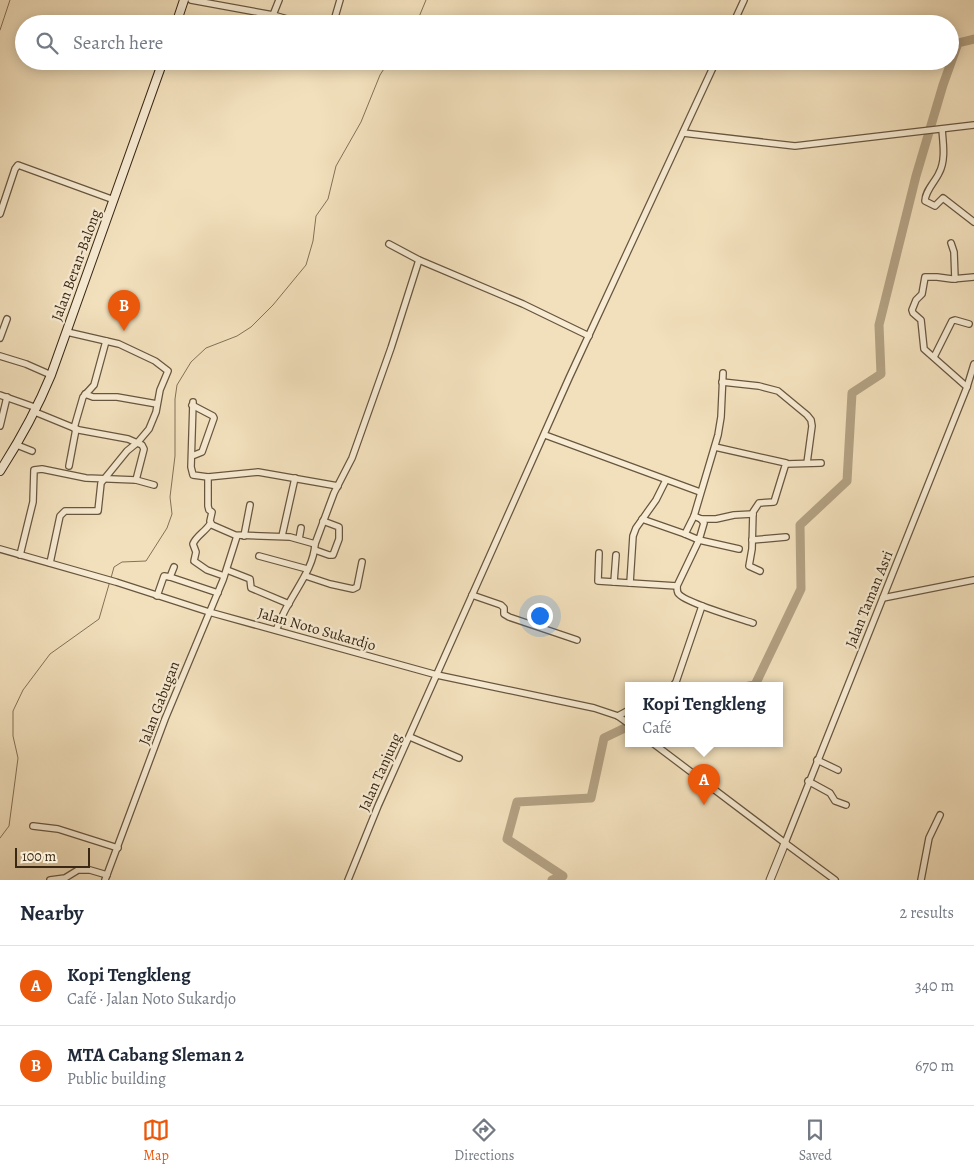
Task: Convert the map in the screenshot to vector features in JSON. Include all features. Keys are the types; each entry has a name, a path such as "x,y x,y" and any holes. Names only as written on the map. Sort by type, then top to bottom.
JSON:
{"main road":[{"path":"179,15 184,0"},
{"name":"Jalan Beran-Balong","path":"0,471 36,410 51,375 160,70"}],"street":[{"path":"191,0 273,15 279,0"},
{"path":"336,15 340,0"},
{"path":"737,15 744,0"},
{"name":"Jalan Tanjung","path":"348,880 378,806 472,595 712,70"},
{"path":"684,133 795,146 974,125"},
{"path":"942,129 942,165 940,172 926,195 925,201 935,206 943,198 974,222"},
{"path":"0,214 14,169 18,165 114,200"},
{"path":"951,243 954,252 955,279"},
{"path":"389,244 419,260 523,304 589,336"},
{"path":"276,630 306,572 338,486 352,458 388,357 419,260"},
{"path":"968,387 923,347 923,327 921,320 912,313 912,308 922,294 925,277 955,279 974,277"},
{"path":"0,338 7,319"},
{"path":"934,357 952,321 955,320 969,324"},
{"path":"50,563 60,516 65,511 98,511 100,485 127,451 149,429 154,420 160,390 167,374 166,369 127,347 67,332"},
{"path":"69,466 75,428 85,394 94,385 106,341"},
{"path":"0,356 26,364 51,375"},
{"name":"Jalan Taman Asri","path":"785,843 808,781 968,387 974,364"},
{"path":"685,534 694,516 715,447 721,417 723,373"},
{"path":"722,382 759,386 778,391 807,416 811,420 812,426 807,464"},
{"path":"85,394 94,397 117,397 157,404"},
{"path":"0,395 75,428 138,442 144,446 144,449 136,480"},
{"path":"0,426 7,398"},
{"path":"192,456 202,452 214,418 192,404 191,473 197,476 208,477 258,472 338,486"},
{"path":"545,435 700,492"},
{"path":"17,445 32,451"},
{"path":"715,447 786,464 821,463"},
{"path":"760,571 749,566 752,514 759,503 774,502 786,464"},
{"path":"20,555 33,502 34,470 42,469 86,478 136,480 154,485"},
{"path":"208,477 208,509 212,514 206,531 193,544 196,552 194,561 207,570 224,576"},
{"path":"282,536 296,478"},
{"path":"630,583 631,542 636,528 656,500 666,480"},
{"path":"244,536 250,505"},
{"path":"694,516 701,519 716,519 734,514 752,514"},
{"path":"642,519 699,540 739,549"},
{"path":"701,519 704,523 699,540 677,586 678,594 702,606 753,623"},
{"path":"210,524 237,536 282,536 299,539 333,555 339,539 339,527 324,521"},
{"path":"299,539 301,528"},
{"name":"Jalan Gabugan","path":"106,878 165,720 227,570 237,536"},
{"path":"752,540 786,537"},
{"name":"Jalan Noto Sukardjo","path":"0,548 209,612 437,675 594,708 618,716 625,721"},
{"path":"600,553 597,580 677,586"},
{"path":"614,582 616,555"},
{"path":"259,556 306,572 330,584 353,589 356,587 362,562"},
{"path":"170,577 174,568"},
{"path":"227,570 250,578 251,588 288,604"},
{"path":"157,596 164,576 218,593"},
{"path":"883,598 974,580"},
{"path":"472,595 504,606 504,614 509,617 577,640"},
{"path":"676,682 702,606"},
{"path":"618,716 625,712"},
{"path":"410,737 459,758"},
{"path":"658,747 835,880"},
{"path":"817,760 838,770"},
{"path":"808,781 830,794 835,801 846,806"},
{"path":"921,880 929,838 940,814"},
{"path":"33,826 58,829 118,848"},
{"path":"770,880 785,843"},
{"path":"50,880 65,878 78,870 94,870 106,878"}],"waterway":[{"path":"0,30 10,0"},
{"path":"420,15 426,0"},
{"path":"959,43 974,39"},
{"path":"111,578 114,567 122,562 146,561 167,528 172,514 170,497 175,456 175,399 177,385 191,362 206,348 237,336 251,327 273,305 306,265 313,241 316,216 328,199 336,166 361,122 383,70"},
{"path":"756,682 801,589 800,525 847,481 852,393 881,374 879,325 916,176 948,70"},
{"path":"0,838 9,826 18,758 13,736 13,711 23,690 50,654 99,619 110,581"},
{"path":"552,880 563,876 507,839 517,802 591,798 604,738 625,728"}],"place":[{"name":"MTA Cabang Sleman 2","path":"124,331"},
{"name":"Kopi Tengkleng","path":"704,805"}]}
